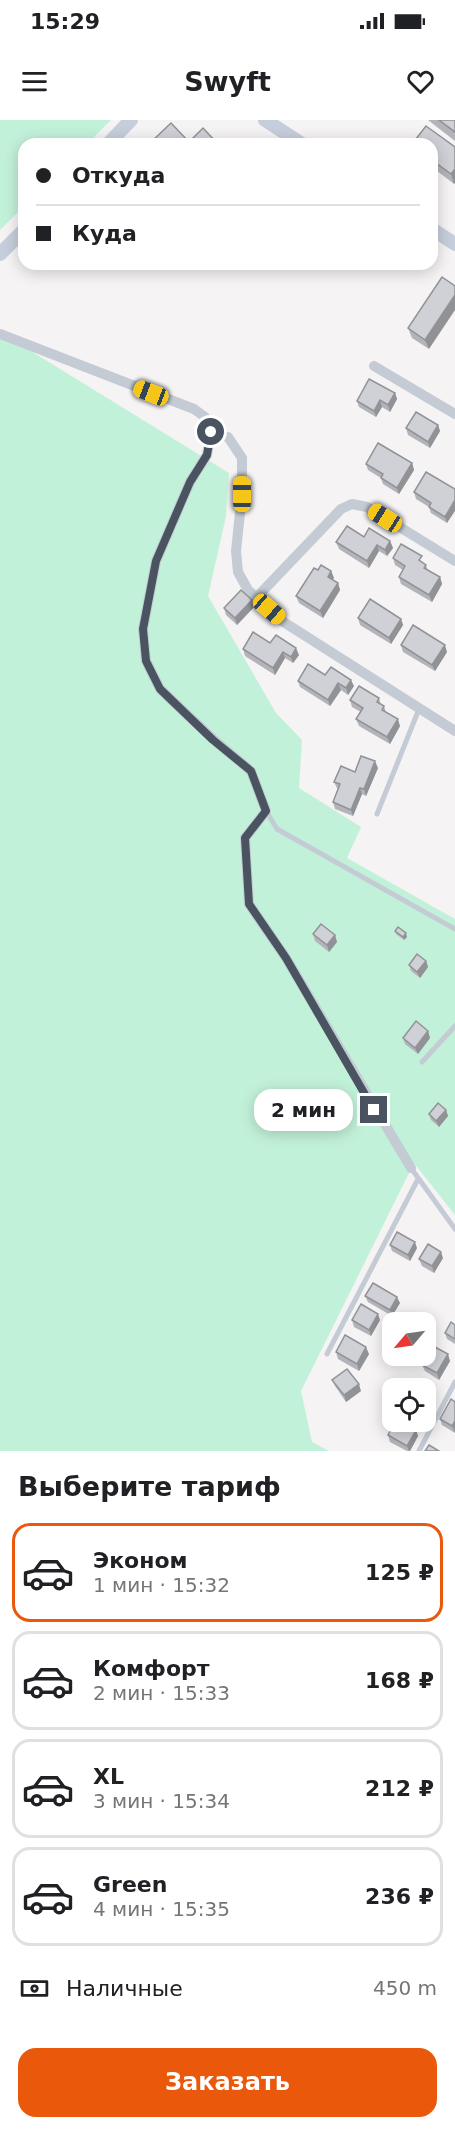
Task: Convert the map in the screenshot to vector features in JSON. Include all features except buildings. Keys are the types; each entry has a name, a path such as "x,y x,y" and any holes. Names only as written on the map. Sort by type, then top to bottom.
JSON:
{"main road":[{"path":"114,138 131,120"},
{"path":"265,120 293,138"},
{"path":"438,233 455,244"},
{"path":"0,254 18,236"}],"street":[{"path":"0,334 194,409 205,417 211,432 207,455 190,482 156,561 143,629 146,661 160,689 213,740 251,771 266,811 245,838 249,904 286,958 411,1168"},
{"path":"374,366 455,414"},
{"path":"211,432 228,437 242,458 242,494 236,551 238,572 248,590 282,621 455,731"},
{"path":"256,598 341,509 352,504 367,507 455,561"}],"lane":[{"path":"377,814 419,709"},
{"path":"266,811 277,829 455,929"},
{"path":"422,1062 455,1026"},
{"path":"411,1168 455,1229"},
{"path":"327,1354 418,1179"},
{"path":"419,1451 455,1382"}],"green space":[{"path":"0,120 111,120 93,138 18,138 18,212 0,230"},
{"path":"0,332 229,473 226,516 208,596 276,713 302,740 299,788 361,827 347,858 455,919 455,1215 414,1163 301,1391 312,1442 329,1451 0,1451"}],"route":[{"path":"211,432 207,455 190,482 156,561 143,629 146,661 160,689 213,740 251,771 266,811 245,838 249,904 286,958 374,1110"}]}
